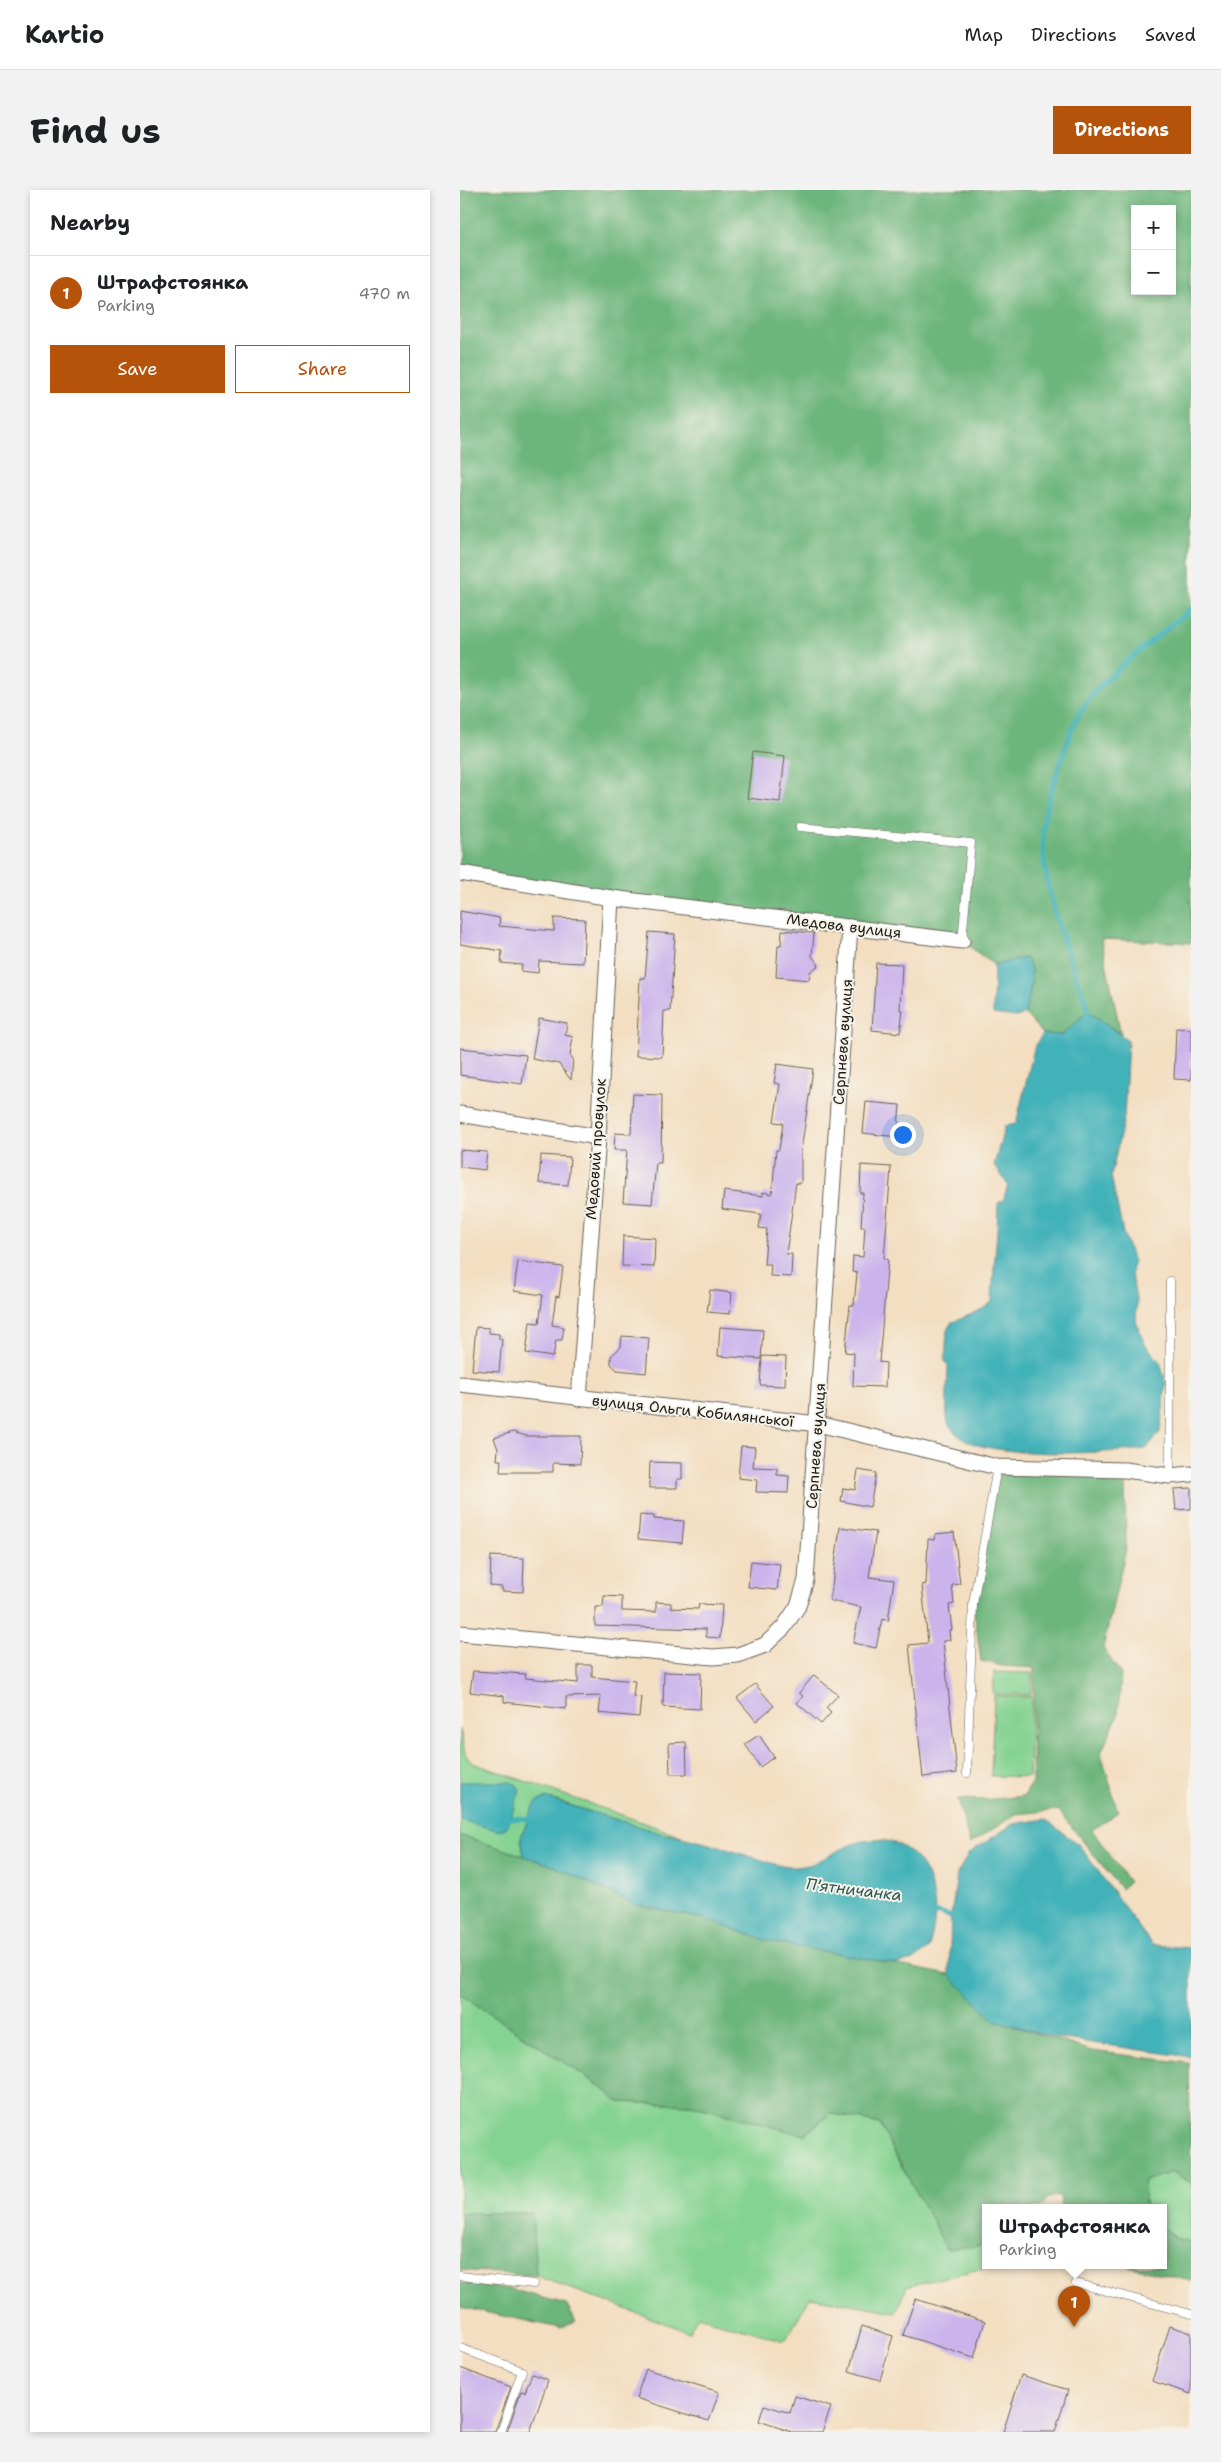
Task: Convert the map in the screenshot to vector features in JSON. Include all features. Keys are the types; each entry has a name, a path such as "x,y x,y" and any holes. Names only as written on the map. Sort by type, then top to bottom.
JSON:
{"street":[{"name":"Медова вулиця","path":"460,873 611,898 962,941"},
{"name":"Медовий провулок","path":"579,1399 598,1137 611,898"},
{"name":"Серпнева вулиця","path":"460,1633 713,1657 738,1655 765,1645 784,1627 798,1606 806,1580 818,1424 850,927"},
{"path":"460,1114 598,1137"},
{"name":"вулиця Ольги Кобилянської","path":"460,1384 579,1399 818,1424 997,1467 1125,1470 1170,1476 1191,1474"}],"lane":[{"name":"Медова вулиця","path":"800,827 971,843 962,941"},
{"path":"1170,1281 1170,1476"},
{"path":"967,1773 973,1604 997,1467"},
{"path":"460,2276 534,2284"},
{"path":"1076,2283 1191,2314"},
{"path":"460,2348 522,2371 501,2432"}],"green space":[{"path":"460,190 1191,190 1191,943 1101,939 1121,1034 1088,1011 1062,1035 1043,1034 1025,1014 1032,977 1029,964 1025,958 994,965 962,941 460,873"},
{"path":"997,1467 1125,1470 1126,1549 1103,1648 1121,1674 1118,1715 1101,1753 1118,1812 1092,1830 1129,1882 1121,1889 1058,1810 1016,1814 970,1844 958,1799 984,1800 1024,1796 1032,1783 1034,1668 1002,1666 981,1661 973,1604"},
{"path":"994,1672 1032,1673 1031,1695 993,1694"},
{"path":"994,1696 1032,1697 1029,1777 991,1776"},
{"path":"460,1729 465,1754 473,1763 682,1836 663,1834 553,1800 533,1807 521,1837 524,1856 460,1835"},
{"path":"460,1835 554,1866 636,1905 704,1919 771,1942 808,1947 949,1975 994,2020 1092,2051 1189,2063 1191,2183 1173,2172 1143,2181 1146,2204 1061,2204 1060,2195 1048,2198 1043,2204 982,2204 982,2244 946,2249 880,2124 831,2113 804,2135 691,2105 619,2102 600,2086 460,1994"},
{"path":"460,1994 600,2086 619,2102 691,2105 804,2135 831,2113 880,2124 902,2168 928,2211 978,2246 982,2244 982,2269 907,2286 896,2312 810,2297 785,2341 698,2316 689,2332 536,2276 532,2213 460,2213"},
{"path":"1173,2172 1191,2183 1191,2242 1174,2238 1167,2230 1167,2204 1145,2204 1143,2181"},
{"path":"460,2213 532,2213 536,2276 460,2270"},
{"path":"1167,2230 1174,2238 1191,2242 1191,2281 1140,2269 1167,2269"},
{"path":"460,2283 510,2289 566,2304 576,2322 560,2328 460,2307"}],"water":[{"path":"1025,958 1029,964 1032,977 1025,1014 1016,1017 993,1014 994,965"},
{"path":"1088,1011 1128,1040 1124,1118 1111,1176 1123,1233 1133,1260 1131,1273 1137,1303 1136,1322 1145,1344 1160,1362 1166,1384 1160,1432 1146,1449 1128,1451 1055,1453 1004,1450 983,1446 961,1438 948,1422 948,1365 945,1362 947,1330 951,1323 981,1310 992,1302 998,1203 1003,1201 1008,1185 994,1165 1005,1126 1016,1124 1035,1045 1043,1034 1062,1035"},
{"path":"460,1782 510,1782 516,1784 520,1790 508,1826 500,1831 460,1820"},
{"path":"546,1798 663,1834 698,1841 776,1865 789,1867 798,1867 816,1862 856,1843 873,1840 888,1841 902,1846 913,1854 922,1865 929,1879 933,1894 935,1915 929,1948 914,1960 896,1964 771,1942 704,1919 636,1905 554,1866 524,1856 521,1837 533,1807 538,1801"},
{"path":"1045,1819 1079,1845 1152,1945 1191,1948 1191,2057 1057,2038 994,2020 949,1975 951,1917 957,1874 969,1853 1013,1824"}],"building":[{"path":"753,752 785,756 780,802 747,798"},
{"path":"460,911 500,918 499,926 554,931 554,918 585,919 583,963 539,961 538,973 521,971 522,965 501,963 502,951 460,944"},
{"path":"782,930 814,933 812,956 819,965 810,972 809,980 776,977 778,945 781,945"},
{"path":"649,932 675,934 670,1011 664,1011 662,1057 636,1056 640,978 645,978"},
{"path":"876,963 902,964 900,1010 903,1010 900,1033 872,1030"},
{"path":"539,1018 567,1023 565,1035 573,1037 570,1055 573,1059 571,1080 559,1064 532,1059"},
{"path":"1176,1028 1191,1029 1191,1080 1174,1079"},
{"path":"460,1048 526,1055 522,1084 460,1075"},
{"path":"777,1064 813,1069 801,1151 801,1183 796,1183 786,1254 792,1254 791,1277 770,1276 771,1264 764,1264 767,1229 759,1228 761,1214 722,1209 724,1191 763,1196 763,1192 772,1194 776,1150 779,1150 783,1123 774,1122 780,1084 774,1083"},
{"path":"633,1094 662,1095 661,1163 656,1163 652,1204 623,1202 627,1150 614,1150 615,1133 631,1134"},
{"path":"866,1102 900,1105 897,1137 863,1133"},
{"path":"460,1150 487,1152 485,1170 460,1167"},
{"path":"541,1155 570,1157 568,1185 539,1183"},
{"path":"861,1165 891,1167 884,1259 888,1259 879,1362 886,1363 885,1387 853,1386 854,1353 845,1352 850,1305 854,1305 857,1273 852,1272 853,1256 863,1257 865,1227 861,1227 863,1193 860,1193"},
{"path":"623,1236 655,1238 654,1267 622,1266"},
{"path":"518,1261 563,1267 559,1297 556,1296 552,1325 564,1327 562,1340 556,1340 553,1357 526,1353 530,1322 539,1323 543,1295 514,1291"},
{"path":"710,1290 732,1293 730,1314 707,1312"},
{"path":"476,1327 489,1328 489,1333 499,1334 499,1339 502,1339 499,1372 472,1370"},
{"path":"720,1327 763,1330 761,1359 718,1356"},
{"path":"622,1336 649,1338 646,1373 617,1370 611,1364 611,1356 621,1347"},
{"path":"762,1356 786,1357 785,1386 760,1385"},
{"path":"513,1432 526,1436 581,1436 580,1464 553,1463 553,1472 500,1472 501,1460 497,1460 498,1449 494,1438"},
{"path":"741,1446 755,1447 753,1467 777,1468 777,1475 789,1476 788,1493 756,1492 757,1480 738,1478"},
{"path":"650,1462 682,1463 682,1479 677,1479 677,1488 649,1488"},
{"path":"858,1470 876,1473 870,1507 841,1501 843,1488 855,1490"},
{"path":"1191,1488 1191,1509 1176,1510 1174,1489"},
{"path":"640,1515 654,1516 654,1519 684,1521 682,1543 638,1539"},
{"path":"840,1527 876,1532 869,1577 894,1580 888,1621 882,1619 876,1648 853,1643 861,1607 830,1601"},
{"path":"954,1532 960,1584 952,1585 954,1604 949,1605 952,1630 949,1630 950,1640 943,1641 957,1773 923,1777 909,1645 928,1643 922,1585 926,1584 928,1539 934,1540 935,1534"},
{"path":"491,1556 524,1558 523,1592 502,1591 502,1587 490,1586"},
{"path":"751,1561 780,1564 777,1590 748,1587"},
{"path":"604,1596 622,1597 622,1611 656,1612 656,1602 671,1603 671,1608 698,1609 699,1604 722,1605 720,1638 706,1637 706,1629 595,1626 595,1607 603,1607"},
{"path":"578,1665 592,1665 592,1677 635,1681 633,1696 641,1697 639,1717 599,1713 601,1696 566,1697 566,1709 504,1702 504,1696 470,1692 473,1671 526,1674 525,1678 578,1683"},
{"path":"664,1672 701,1673 700,1709 663,1707"},
{"path":"814,1675 838,1695 826,1708 831,1713 821,1724 797,1703 803,1696 799,1693"},
{"path":"755,1684 774,1706 756,1721 737,1698"},
{"path":"759,1735 774,1757 760,1767 745,1744"},
{"path":"686,1742 687,1774 670,1774 669,1743"},
{"path":"915,2299 985,2321 974,2358 903,2335"},
{"path":"862,2326 893,2336 880,2380 849,2371"},
{"path":"1170,2326 1191,2333 1191,2394 1152,2381"},
{"path":"460,2368 511,2387 495,2432 460,2432"},
{"path":"646,2369 719,2392 709,2421 636,2398"},
{"path":"532,2374 548,2380 530,2432 507,2432 521,2391 525,2392"},
{"path":"1021,2375 1068,2390 1055,2432 1003,2432"},
{"path":"795,2396 831,2407 822,2432 792,2432 759,2421 764,2405 790,2413"}],"waterway":[{"path":"1087,1017 1088,1011 1060,930 1048,888 1043,846 1044,824 1048,803 1071,733 1084,706 1120,667 1191,609"},
{"name":"П'ятничанка","path":"504,1818 536,1819"},
{"name":"П'ятничанка","path":"928,1910 956,1918"}],"place":[{"name":"Штрафстоянка","path":"1074,2327"}]}
